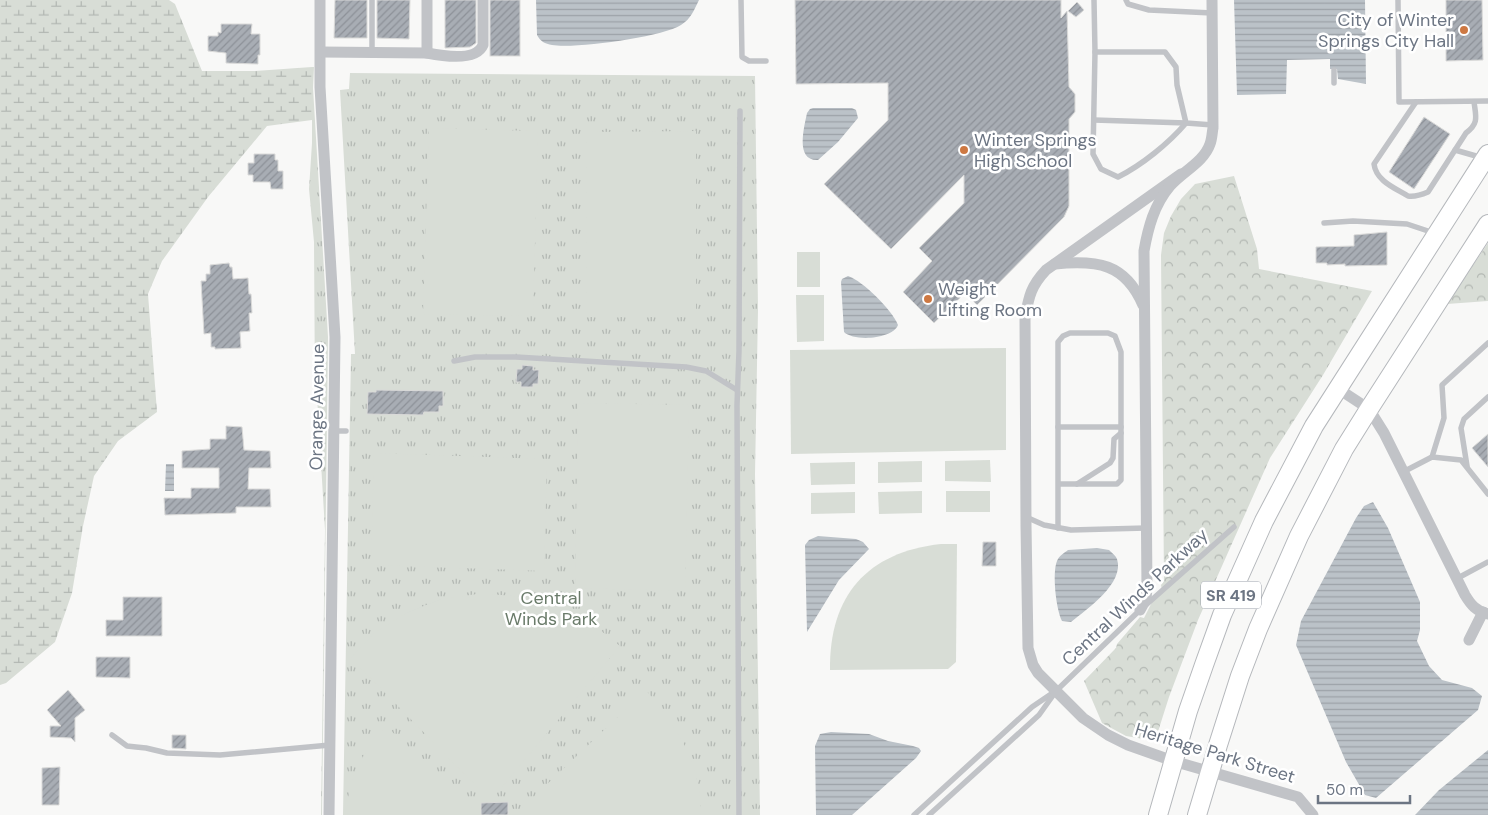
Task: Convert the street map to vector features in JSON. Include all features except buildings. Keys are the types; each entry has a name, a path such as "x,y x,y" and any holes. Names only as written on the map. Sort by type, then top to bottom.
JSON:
{"main road":[{"name":"SR 419","path":"1158,815 1204,665 1242,568 1287,475 1337,388 1487,156"},
{"name":"SR 419","path":"1197,815 1240,676 1278,583 1322,492 1368,409 1488,224"}],"street":[{"name":"Orange Avenue","path":"320,0 320,87 335,336 329,815"},
{"path":"427,0 427,53"},
{"path":"321,52 427,53 468,56 479,52 482,45 483,0"},
{"path":"1140,610 1146,599 1147,588 1144,251 1148,228 1159,203 1181,174 1202,157 1210,145 1213,125 1212,0"},
{"name":"Heritage Park Street","path":"1181,174 1054,264 1036,281 1029,296 1025,316 1028,648 1032,665 1038,673 1083,718 1108,735 1128,745 1173,761 1298,797 1313,815"},
{"path":"1054,264 1074,262 1096,264 1113,269 1127,279 1138,292 1144,309"},
{"path":"1337,388 1368,409 1384,433 1456,579 1473,607 1485,613 1469,640"}],"lane":[{"path":"372,0 372,52"},
{"path":"741,0 742,57 747,60 766,61"},
{"path":"1094,0 1093,154 1101,169 1118,177 1129,172 1175,136 1186,123"},
{"path":"1126,0 1128,4 1149,10 1212,13"},
{"path":"1398,0 1400,102 1488,101"},
{"path":"1095,52 1164,52 1176,67 1177,85 1186,123"},
{"path":"1334,70 1334,82"},
{"path":"1416,102 1374,164 1378,177 1408,196 1421,195 1428,192 1466,134 1473,127 1476,119 1474,102"},
{"path":"740,111 740,342 737,390 740,815"},
{"path":"1094,120 1213,125"},
{"path":"1455,150 1487,156"},
{"path":"1324,223 1353,221 1407,224 1436,234"},
{"path":"1058,484 1117,484 1121,480 1121,352 1115,336 1108,333 1070,333 1063,336 1058,342 1058,484 1058,528"},
{"path":"1432,457 1444,418 1442,385 1488,343"},
{"path":"454,361 475,357 516,357 686,367 706,371 737,390"},
{"path":"1467,468 1461,428 1464,419 1488,398"},
{"path":"1058,427 1121,430"},
{"path":"1076,484 1110,463 1113,458 1114,439 1121,430"},
{"path":"334,431 346,431"},
{"path":"1403,472 1432,457 1461,460 1488,494"},
{"path":"1026,517 1044,525 1071,530 1147,528"},
{"name":"Central Winds Parkway","path":"914,815 1032,707 1057,690 1140,610 1234,527"},
{"path":"1456,579 1488,562"},
{"name":"Central Winds Parkway","path":"929,815 1039,715 1057,690"},
{"path":"112,735 127,746 167,753 220,755 330,745"}],"green space":[{"path":"0,0 169,0 175,4 202,71 255,71 312,67 312,120 267,126 208,197 162,261 148,294 157,412 118,441 94,476 83,526 72,593 55,642 6,683 0,685"},
{"path":"312,67 314,67 313,88 328,337 322,815 325,530 317,396 315,396 314,242 309,189 312,143"},
{"name":"Central Winds Park","path":"350,73 755,76 758,310 755,474 760,815 343,815 351,354 355,354 340,90 349,89"},
{"path":"429,128 538,131 533,316 423,314"},
{"path":"696,131 696,317 587,317 587,132"},
{"path":"1234,176 1257,249 1259,269 1372,291 1323,375 1270,458 1198,620 1169,697 1155,741 1126,736 1102,723 1084,681 1116,648 1117,644 1140,617 1144,618 1152,602 1162,591 1161,585 1164,581 1161,255 1164,233 1181,199 1195,184"},
{"path":"1488,243 1488,301 1447,304"},
{"path":"797,252 820,252 820,287 797,287"},
{"path":"796,295 824,295 824,341 797,342"},
{"path":"1006,348 1006,450 791,454 790,350"},
{"path":"578,403 689,405 685,591 575,588"},
{"path":"374,453 547,459 544,571 371,565"},
{"path":"990,460 991,482 945,481 945,461"},
{"path":"922,461 922,482 878,483 878,462"},
{"path":"855,462 855,484 811,485 810,463"},
{"path":"922,491 922,513 879,514 878,492"},
{"path":"946,491 990,491 990,512 946,512"},
{"path":"855,492 855,513 811,514 811,493"},
{"path":"941,544 957,544 956,662 948,669 830,670 831,644 837,620 845,600 857,582 873,568 892,557 915,549"},
{"path":"477,594 520,597 561,608 590,623 620,646 497,793 483,793 351,658 374,633 406,613 441,599"},
{"path":"646,690 686,747 697,778 701,815 520,815 520,810"},
{"path":"386,726 472,808 472,815 347,815 353,778 363,756"}],"shaded area":[{"path":"536,0 699,0 687,20 671,29 638,38 598,44 563,46 547,44 538,37"},
{"path":"1234,0 1365,0 1366,84 1338,79 1337,69 1330,69 1330,59 1287,60 1286,94 1237,95"},
{"path":"813,108 852,108 856,110 858,118 838,142 818,160 811,159 806,155 803,143 807,113"},
{"path":"848,276 869,290 890,312 898,325 895,330 873,338 856,337 844,332 841,282 842,279"},
{"path":"166,464 174,464 174,491 165,491"},
{"path":"1373,502 1388,528 1420,602 1420,630 1417,641 1429,666 1442,680 1472,688 1482,696 1478,710 1376,798 1365,795 1346,762 1296,645 1301,621 1356,518 1364,506"},
{"path":"818,536 856,539 863,542 869,549 839,580 807,632 805,545 809,540"},
{"path":"1097,548 1109,550 1116,558 1118,568 1115,577 1103,595 1086,610 1071,622 1062,621 1055,591 1057,561 1068,550"},
{"path":"831,732 869,734 888,741 913,746 921,751 916,758 852,815 816,815 815,746 820,734"},
{"path":"1488,750 1488,815 1415,815 1439,790"}],"place":[{"name":"City of Winter Springs City Hall","path":"1464,30"},
{"name":"Winter Springs High School","path":"964,150"},
{"name":"Weight Lifting Room","path":"928,299"}]}
